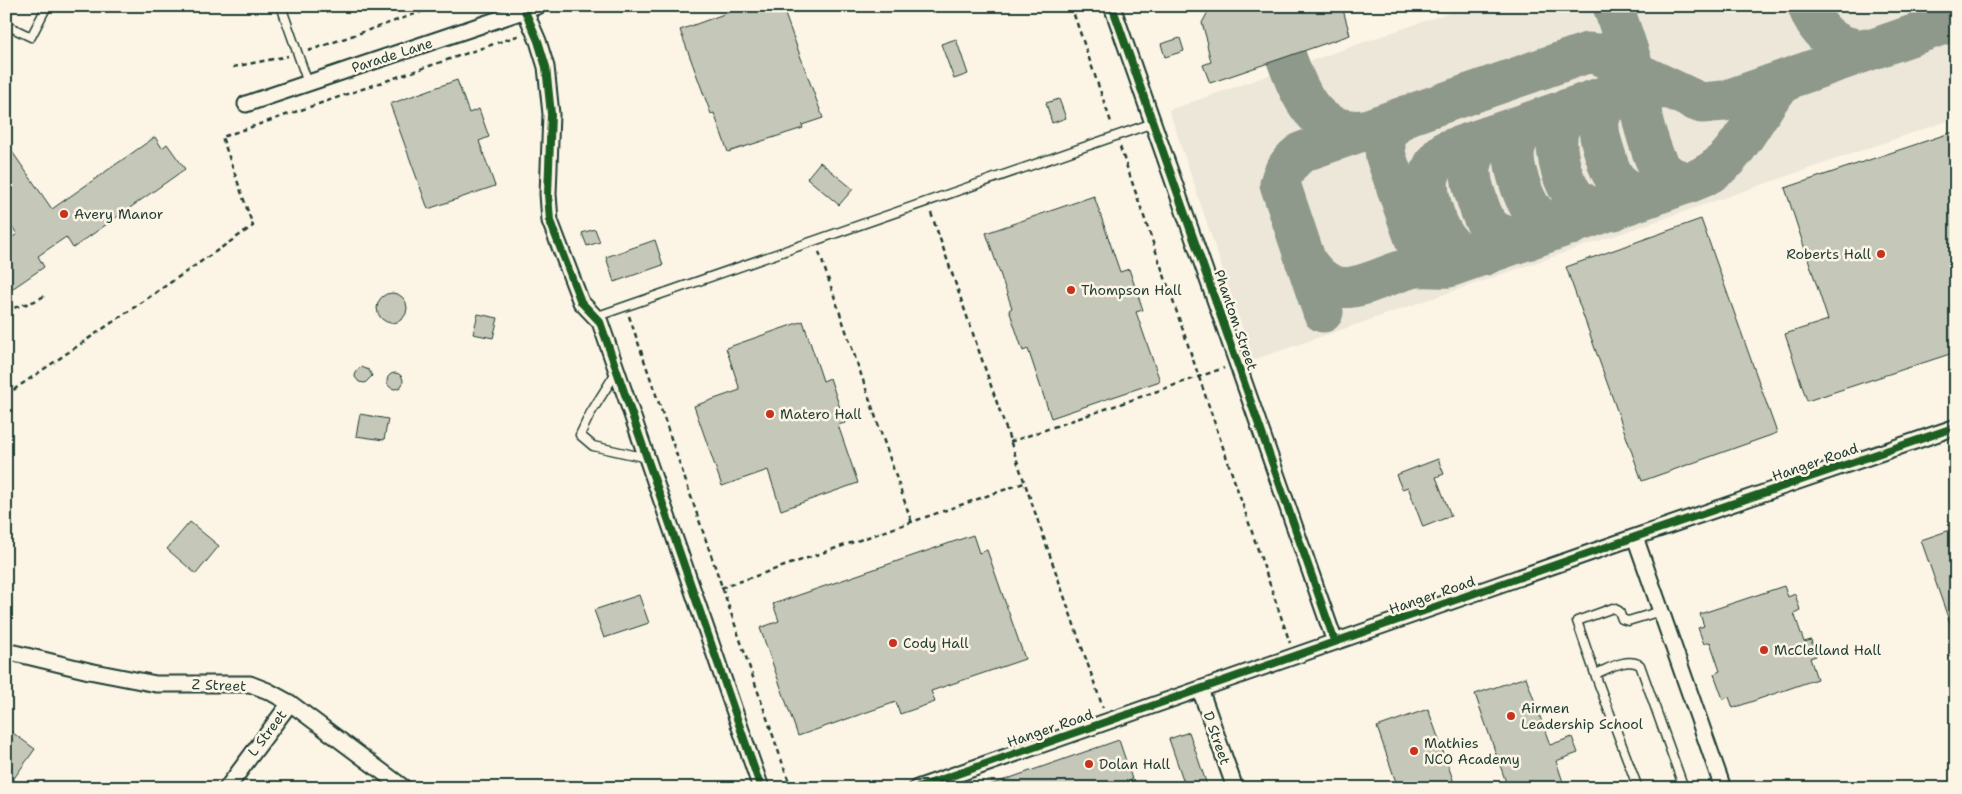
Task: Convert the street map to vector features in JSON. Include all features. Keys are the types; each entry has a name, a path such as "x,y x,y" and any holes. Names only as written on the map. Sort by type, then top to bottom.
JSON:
{"street":[{"name":"Phantom Street","path":"1112,6 1335,642"},
{"path":"532,9 533,30 546,68 551,114 548,194 550,221 581,302 600,322 761,788"},
{"name":"Parade Lane","path":"246,104 532,9"},
{"name":"Hanger Road","path":"917,788 1635,536 1956,427"},
{"path":"1635,536 1723,788"},
{"name":"Z Street","path":"6,651 89,671 156,684 250,684 290,703 404,788"},
{"name":"D Street","path":"1200,689 1235,788"},
{"name":"L Street","path":"227,788 290,703"}],"lane":[{"path":"6,25 31,37 47,6"},
{"path":"284,7 308,83"},
{"path":"595,317 1153,122"},
{"path":"617,371 590,414 580,435 593,446 647,458"},
{"path":"1638,788 1577,621 1613,608 1619,611 1622,619 1628,621 1661,611"},
{"path":"1595,674 1628,661 1634,661 1640,665 1684,788"}],"path":[{"path":"233,67 298,54 438,6"},
{"path":"1071,6 1294,656"},
{"path":"6,395 253,226 222,137 533,30"},
{"path":"927,202 1107,722"},
{"path":"815,241 912,522"},
{"path":"6,311 33,303 44,296"},
{"path":"626,307 791,788"},
{"path":"1010,442 1238,364"},
{"path":"721,588 1024,483"}],"shaded area":[{"path":"1468,6 1956,6 1956,118 1253,360 1169,110"}],"building":[{"path":"746,6 782,6 823,118 802,125 803,128 728,152 714,113 711,114 680,30"},
{"path":"1211,6 1342,6 1350,35 1210,83 1203,65 1211,62 1202,23"},
{"path":"1180,38 1184,51 1165,57 1161,44"},
{"path":"956,39 968,74 954,79 941,44"},
{"path":"457,80 469,113 479,109 489,137 479,141 495,186 428,209 390,104"},
{"path":"1059,99 1066,118 1052,123 1046,103"},
{"name":"Roberts Hall","path":"1956,131 1956,352 1807,401 1785,334 1828,320 1785,188"},
{"name":"Avery Manor","path":"155,137 162,148 167,144 185,169 73,248 66,237 38,256 44,267 6,293 6,242 17,234 6,218 6,143 52,209"},
{"path":"820,162 853,189 839,205 807,178"},
{"name":"Thompson Hall","path":"1094,196 1120,272 1129,269 1143,310 1136,312 1160,381 1051,418 1028,349 1023,351 1009,310 1012,308 986,233"},
{"path":"1701,219 1777,433 1642,481 1566,267"},
{"path":"595,229 600,242 587,246 582,233"},
{"path":"655,240 663,265 614,282 606,257"},
{"path":"392,293 403,297 407,308 403,319 392,323 381,319 377,308 381,297"},
{"path":"478,314 498,318 493,338 473,334"},
{"name":"Matero Hall","path":"803,321 823,381 830,378 845,423 838,425 858,483 781,510 768,470 722,486 694,406 740,390 726,348"},
{"path":"361,367 369,370 372,376 365,383 359,382 355,377 356,371"},
{"path":"395,373 403,381 395,389 387,381"},
{"path":"360,414 388,419 384,440 356,436"},
{"path":"1438,459 1444,474 1436,477 1451,516 1423,527 1408,487 1402,489 1396,475"},
{"path":"190,522 219,546 196,574 167,549"},
{"path":"1956,528 1956,635 1954,635 1921,540"},
{"name":"Cody Hall","path":"973,535 979,553 987,550 1025,659 931,691 935,702 900,714 896,702 798,736 760,628 779,621 773,604"},
{"name":"McClelland Hall","path":"1784,586 1788,597 1795,594 1800,610 1794,613 1804,642 1811,640 1816,656 1810,658 1817,679 1733,708 1729,697 1723,699 1714,674 1720,671 1710,642 1704,644 1698,628 1704,626 1700,614"},
{"path":"639,595 649,623 604,638 594,610"},
{"name":"Airmen Leadership School","path":"1526,677 1550,745 1572,737 1578,753 1556,761 1565,788 1508,788 1475,694"},
{"name":"Mathies NCO Academy","path":"1428,709 1456,788 1398,788 1377,727"},
{"path":"6,728 35,749 7,788 6,788"},
{"path":"1189,732 1208,788 1186,788 1169,739"},
{"name":"Dolan Hall","path":"1119,740 1135,788 988,788 987,786"}],"taxiway":[{"path":"1613,6 1635,72"},
{"path":"1808,6 1818,26 1832,40 1851,48 1873,49"},
{"path":"1323,312 1280,184 1288,166 1302,152 1587,53 1597,54 1702,103 1724,101 1956,20"},
{"path":"1286,57 1304,98 1321,119 1333,126 1347,130 1364,130"},
{"path":"1305,260 1317,275 1329,284 1341,287 1354,287 1411,268 1449,267 1691,182 1715,170 1724,162 1739,144 1773,93 1789,79"},
{"path":"1485,255 1469,254 1458,250 1449,243 1439,226 1431,205 1428,185 1429,177 1437,159 1446,151 1629,88 1650,83 1660,84"},
{"path":"1670,89 1658,89 1649,92 1644,97 1641,112 1645,130 1653,153 1662,170 1672,177 1691,182"},
{"path":"1620,92 1611,99 1601,113 1599,129 1603,147 1610,169 1617,181 1633,192 1652,196"},
{"path":"1581,105 1565,118 1558,131 1557,151 1562,172 1570,190 1583,203 1593,207 1614,210"},
{"path":"1407,115 1388,132 1385,149 1386,157 1418,248"},
{"path":"1542,118 1523,132 1518,140 1514,158 1515,168 1526,199 1536,214 1550,223 1571,225"},
{"path":"1489,136 1476,152 1471,167 1472,184 1480,210 1486,222 1498,233 1527,240"}],"cycle path":[{"path":"1112,6 1335,642"},
{"path":"525,11 538,41 546,67 551,114 548,194 550,221 581,302 600,322 761,788"},
{"path":"917,788 1956,427"}],"place":[{"name":"Avery Manor","path":"64,214"},
{"name":"Roberts Hall","path":"1881,254"},
{"name":"Thompson Hall","path":"1071,290"},
{"name":"Matero Hall","path":"770,414"},
{"name":"Cody Hall","path":"893,643"},
{"name":"McClelland Hall","path":"1764,650"},
{"name":"Airmen Leadership School","path":"1511,716"},
{"name":"Mathies NCO Academy","path":"1414,751"},
{"name":"Dolan Hall","path":"1089,764"}]}
